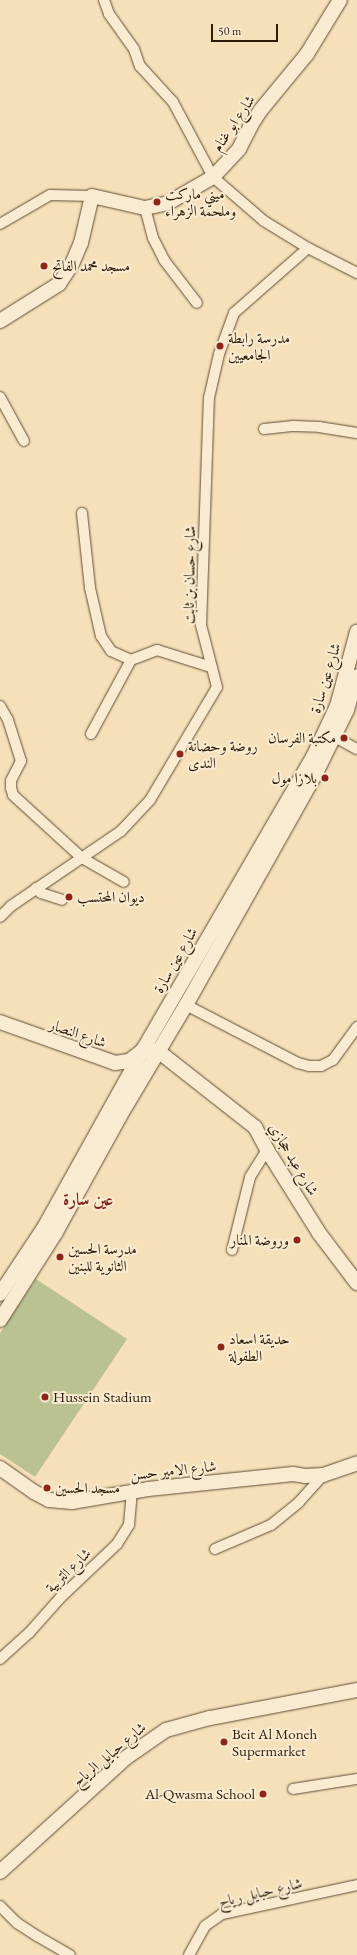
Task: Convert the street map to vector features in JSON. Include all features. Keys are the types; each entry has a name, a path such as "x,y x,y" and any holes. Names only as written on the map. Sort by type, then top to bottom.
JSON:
{"street":[{"path":"104,0 109,14 134,49 140,66 173,102 213,178 264,221 308,248 357,273"},
{"name":"شارع ابو غنام","path":"92,196 145,208 168,204 213,178 239,149 260,111 308,54 340,0"},
{"path":"0,321 59,284 72,264 81,243 92,196 50,195 1,225"},
{"path":"145,208 153,238 164,260 197,302"},
{"name":"شارع حسان بن ثابت","path":"0,917 11,906 36,888 121,831 150,800 217,687 201,625 209,398 220,354 234,313 308,248"},
{"path":"0,397 24,441"},
{"path":"264,429 294,426 319,426 357,433"},
{"path":"82,514 90,588 101,636 111,651 131,660"},
{"name":"شارع عين سارة","path":"0,1294 45,1226 143,1050 322,739 337,706 357,632"},
{"path":"91,734 131,660 157,650 211,667"},
{"name":"شارع عين سارة","path":"0,1320 56,1232 120,1116 186,1005 335,737 357,676"},
{"path":"0,706 8,720 21,761 11,781 12,792 82,858 124,882"},
{"path":"335,737 357,749"},
{"path":"36,888 41,893 62,900"},
{"path":"186,1005 298,1062 309,1066 321,1066 333,1060 357,1027"},
{"name":"شارع النصار","path":"0,1022 115,1063 129,1061 143,1050"},
{"path":"143,1050 158,1051"},
{"name":"شارع عبد حجازي","path":"158,1051 255,1127 267,1150 319,1233 357,1283"},
{"path":"232,1250 250,1177 267,1150"},
{"name":"شارع الامير حسن","path":"0,1468 34,1492 49,1500 72,1502 132,1491 293,1474 305,1476 323,1475 357,1463"},
{"path":"215,1549 271,1525 300,1502 323,1475"},
{"name":"شارع التربية","path":"0,1659 29,1633 60,1597 121,1539 129,1525 132,1491"},
{"name":"شارع حبايل الرياح","path":"0,1872 128,1758 166,1730 210,1718 357,1690"},
{"path":"293,1789 357,1779"},
{"name":"شارع حبايل رياح","path":"189,1955 205,1926 222,1914 357,1885"},
{"path":"0,1906 17,1923 70,1955"}],"green space":[{"name":"Hussein Stadium","path":"36,1279 127,1339 35,1477 0,1454 0,1333"}],"place":[{"name":"ميني ماركت وملحمة الزهراء","path":"157,202"},
{"name":"مسجد محمد الفاتح","path":"44,266"},
{"name":"مدرسة رابطة الجامعيين","path":"220,346"},
{"name":"مكتبة الفرسان","path":"344,738"},
{"name":"روضة وحضانة الندى","path":"180,754"},
{"name":"بلازا مول","path":"325,778"},
{"name":"ديوان المحتسب","path":"69,897"},
{"name":"وروضة المنار","path":"297,1240"},
{"name":"مدرسة الحسين الثانوية للبنين","path":"60,1257"},
{"name":"حديقة اسعاد الطفولة","path":"221,1347"},
{"name":"Hussein Stadium","path":"45,1397"},
{"name":"مسجد الحسين","path":"47,1488"},
{"name":"Beit Al Moneh Supermarket","path":"224,1742"},
{"name":"Al-Qwasma School","path":"263,1794"}],"district":[{"name":"عين سارة","path":"88,1200"}]}
